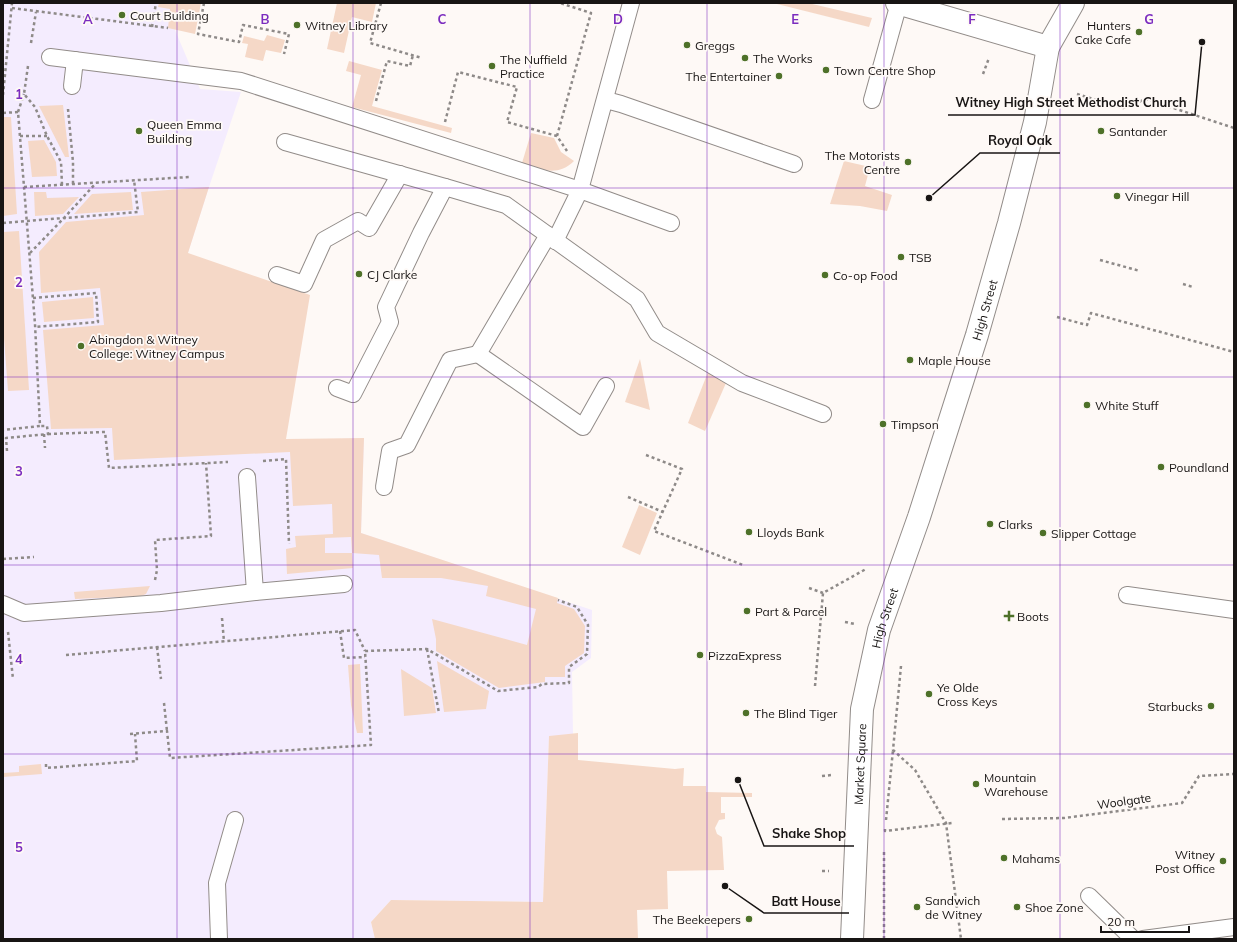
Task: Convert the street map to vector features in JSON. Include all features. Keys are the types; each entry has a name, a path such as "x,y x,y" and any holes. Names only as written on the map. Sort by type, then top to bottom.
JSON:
{"street":[{"path":"898,3 1048,47"},
{"name":"High Street","path":"862,709 879,630 922,510 977,335 1010,223 1035,122 1048,47 1073,3"},
{"name":"Market Square","path":"852,939 862,709"}],"lane":[{"path":"384,487 390,451 407,445 450,360 478,354 552,238 580,190 588,168 631,3"},
{"path":"872,100 898,3"},
{"path":"50,57 241,80 580,190 671,223"},
{"path":"72,86 75,60"},
{"path":"606,100 794,164"},
{"path":"285,142 445,186 506,205 637,299 657,333 742,383 823,414"},
{"path":"277,275 304,284 324,240 358,221 369,228 400,174"},
{"path":"337,388 353,394 390,322 386,307 445,186"},
{"path":"478,354 583,427 606,386"},
{"path":"247,477 255,592"},
{"path":"4,605 24,613 161,603 255,592 344,584"},
{"path":"1127,596 1234,610"},
{"path":"219,939 217,883 235,820"},
{"path":"1089,896 1133,939"},
{"path":"1143,939 1234,927"}],"path":[{"path":"3,95 12,3"},
{"path":"152,27 156,3"},
{"path":"204,3 198,34 239,42 242,24 289,34 284,54"},
{"path":"381,3 370,43 422,58"},
{"path":"557,136 590,13 560,3"},
{"path":"12,8 168,28"},
{"path":"375,105 387,61 410,66 413,55"},
{"path":"444,124 458,72 516,87 507,122 557,136 565,149 588,168"},
{"path":"72,86 67,102 73,162 73,184"},
{"path":"24,94 18,112 33,298 40,426"},
{"path":"1077,94 1123,108 1146,99 1234,128"},
{"path":"35,107 47,136 61,162 62,185"},
{"path":"3,113 18,112"},
{"path":"20,136 47,136"},
{"path":"24,187 189,177"},
{"path":"3,223 138,212 134,180"},
{"path":"29,253 96,183"},
{"path":"1100,260 1140,272"},
{"path":"1183,284 1193,287"},
{"path":"33,298 96,293 98,322 35,327"},
{"path":"1057,317 1087,326 1091,313 1234,352"},
{"path":"3,430 47,426 48,434"},
{"path":"6,451 6,438 44,434 105,432 109,468 230,462"},
{"path":"44,434 45,448"},
{"path":"646,455 682,469 654,531 743,565"},
{"path":"262,461 286,460 289,544"},
{"path":"152,583 157,570 154,540 211,536 206,463"},
{"path":"628,497 663,512"},
{"path":"3,559 34,557"},
{"path":"809,588 823,592 866,569"},
{"path":"815,686 823,592"},
{"path":"365,651 427,649 498,691 538,687 542,684 569,683 569,667 587,654 588,625 576,607 558,600"},
{"path":"4,605 13,679"},
{"path":"66,655 356,630 365,651 371,745 170,758 164,702"},
{"path":"340,631 344,658 365,657"},
{"path":"157,647 161,679"},
{"path":"427,649 439,713"},
{"path":"885,839 892,750 901,666"},
{"path":"130,734 167,731"},
{"path":"46,764 46,768 138,761 135,734"},
{"path":"892,750 915,770 946,823 961,939"},
{"name":"Woolgate","path":"1002,819 1064,818 1182,803 1199,776 1234,774"},
{"path":"822,776 832,775"},
{"path":"885,831 952,823"},
{"path":"884,846 884,939"},
{"path":"822,871 829,871"}],"shaded area":[{"name":"Abingdon & Witney College: Witney Campus","path":"3,3 179,3 175,30 200,89 241,92 125,449 364,438 361,533 592,610 591,658 572,672 573,734 549,737 543,902 391,900 371,922 375,938 362,939 3,939"},
{"path":"159,3 201,3 195,34 168,28 170,9 158,7"},
{"path":"337,3 376,3 372,22 352,17 344,53 327,49"},
{"path":"773,3 808,3 872,18 869,27"},
{"path":"267,35 285,40 281,53 266,50 263,61 245,57 248,44 242,43 244,36 264,41"},
{"path":"349,61 382,70 372,106 452,128 451,133 352,107 361,75 346,71"},
{"path":"63,105 69,157 65,157 39,106"},
{"path":"3,117 11,117 17,214 3,216"},
{"path":"531,133 554,138 561,152 574,161 568,166 556,171 543,170 522,163"},
{"path":"44,140 56,162 57,176 32,177 28,141"},
{"path":"844,161 870,167 865,186 892,195 887,211 860,206 830,204"},
{"path":"209,187 188,253 310,295 286,439 364,438 361,533 558,598 557,603 574,609 585,626 584,653 565,666 565,677 545,677 545,682 499,688 436,651 436,639 432,619 527,645 536,609 486,596 488,586 441,578 382,578 379,555 352,553 353,568 287,574 286,549 296,547 295,536 333,534 332,504 293,506 290,452 114,460 112,428 51,429 43,330 104,325 100,288 41,293 39,252 66,222 144,215 141,192","holes":["351,537 352,553 325,553 325,538"]},
{"path":"34,192 46,192 47,198 79,197 63,214 35,216"},
{"path":"131,192 133,210 74,214 92,194"},
{"path":"19,231 29,390 8,391 3,325 3,232"},
{"path":"93,297 94,318 44,322 42,302"},
{"path":"640,359 650,410 625,402"},
{"path":"708,372 726,383 705,431 688,423"},
{"path":"639,505 657,513 640,555 622,547"},
{"path":"150,586 146,594 141,596 75,599 74,592"},
{"path":"437,661 489,691 486,709 444,712"},
{"path":"360,664 363,733 357,733 351,705 348,665"},
{"path":"401,669 432,688 436,713 404,716"},
{"path":"578,733 578,760 675,769 684,768 683,786 706,786 706,792 752,793 752,797 721,797 721,813 725,813 725,819 719,820 715,828 717,834 722,837 724,870 667,871 668,909 637,910 638,939 375,939 371,922 391,900 543,902 549,736"},
{"path":"41,764 42,774 3,777 3,773 19,772 19,766"}],"place":[{"name":"Court Building","path":"122,15"},
{"name":"Witney Library","path":"297,25"},
{"name":"Hunters Cake Cafe","path":"1139,32"},
{"name":"Witney High Street Methodist Church","path":"1202,42"},
{"name":"Greggs","path":"687,45"},
{"name":"The Works","path":"745,58"},
{"name":"The Nuffield Practice","path":"492,66"},
{"name":"Town Centre Shop","path":"826,70"},
{"name":"The Entertainer","path":"779,76"},
{"name":"Queen Emma Building","path":"139,131"},
{"name":"Santander","path":"1101,131"},
{"name":"The Motorists Centre","path":"908,162"},
{"name":"Vinegar Hill","path":"1117,196"},
{"name":"Royal Oak","path":"929,198"},
{"name":"TSB","path":"901,257"},
{"name":"CJ Clarke","path":"359,274"},
{"name":"Co-op Food","path":"825,275"},
{"name":"Abingdon & Witney College: Witney Campus","path":"81,346"},
{"name":"Maple House","path":"910,360"},
{"name":"White Stuff","path":"1087,405"},
{"name":"Timpson","path":"883,424"},
{"name":"Poundland","path":"1161,467"},
{"name":"Clarks","path":"990,524"},
{"name":"Lloyds Bank","path":"749,532"},
{"name":"Slipper Cottage","path":"1043,533"},
{"name":"Part & Parcel","path":"747,611"},
{"name":"Boots","path":"1009,616"},
{"name":"PizzaExpress","path":"700,655"},
{"name":"Ye Olde Cross Keys","path":"929,694"},
{"name":"Starbucks","path":"1211,706"},
{"name":"The Blind Tiger","path":"746,713"},
{"name":"Shake Shop","path":"738,780"},
{"name":"Mountain Warehouse","path":"976,784"},
{"name":"Mahams","path":"1004,858"},
{"name":"Witney Post Office","path":"1223,861"},
{"name":"Batt House","path":"725,886"},
{"name":"Sandwich de Witney","path":"917,907"},
{"name":"Shoe Zone","path":"1017,907"},
{"name":"The Beekeepers","path":"749,919"}]}
